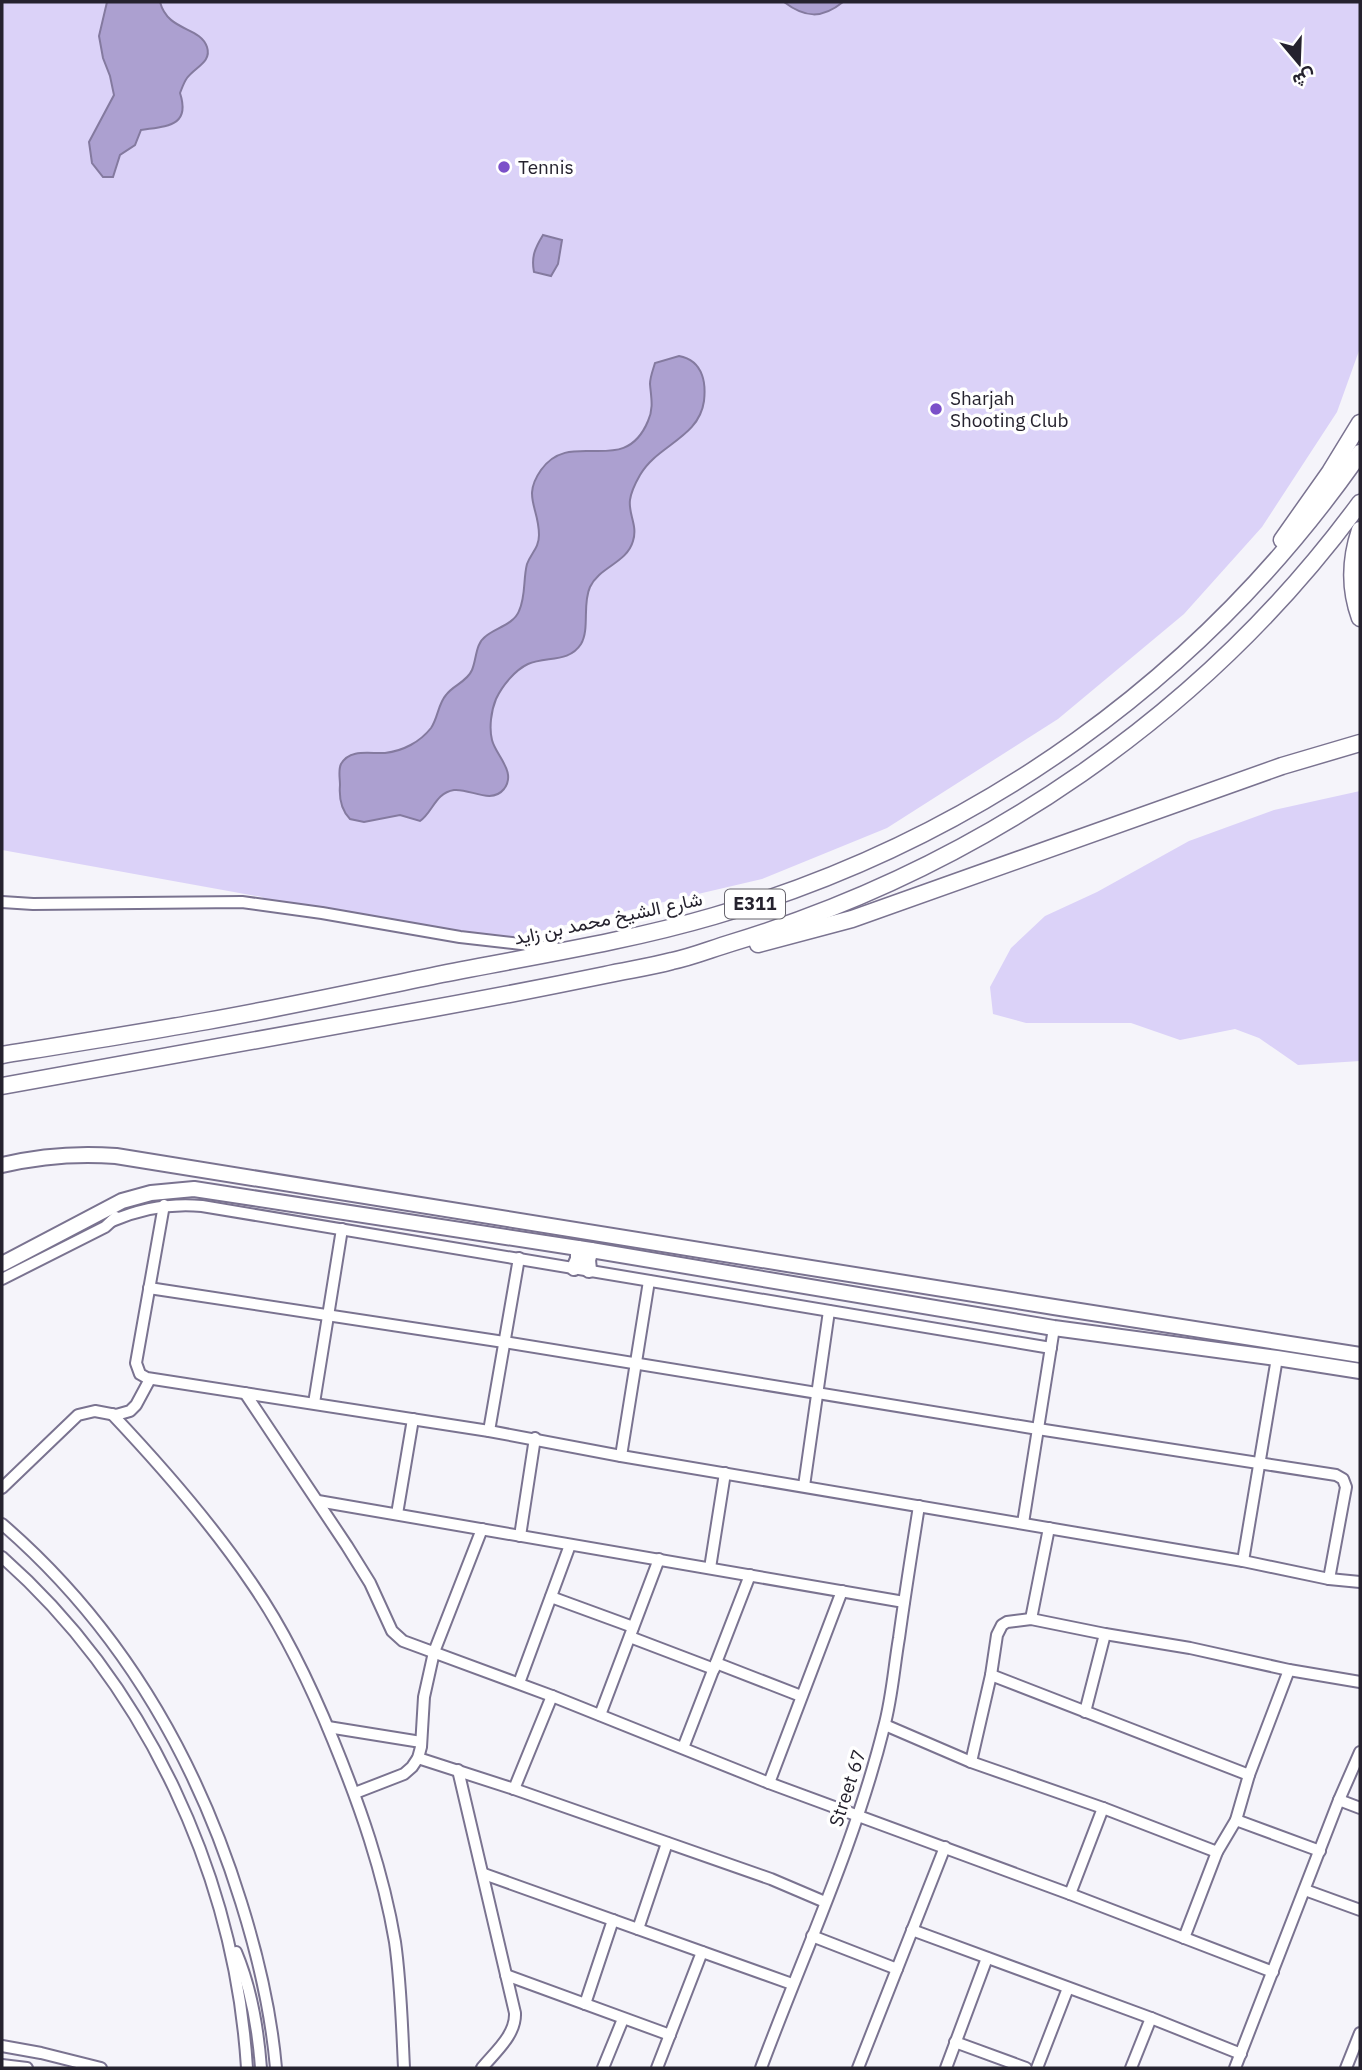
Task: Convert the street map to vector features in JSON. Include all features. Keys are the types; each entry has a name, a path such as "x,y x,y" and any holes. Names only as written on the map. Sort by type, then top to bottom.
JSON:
{"highway":[{"path":"1255,584 1360,423"},
{"name":"شارع الشيخ محمد بن زايد","path":"2,1055 210,1020 667,929 755,904 842,872 936,828 996,794 1045,763 1120,709 1190,649 1255,584 1315,514 1360,453"},
{"name":"E311","path":"3,1086 482,1000 673,961 802,920 884,886 964,847 1069,783 1141,730 1249,633 1310,568 1360,503"},
{"path":"1360,530 1351,575 1360,618"},
{"path":"673,961 764,943 852,919 1269,770 1360,743"}],"main road":[{"path":"2,1165 54,1155 116,1156 1360,1355"},
{"path":"2,1264 122,1201 165,1190 209,1190 584,1249 1054,1328 1277,1357 1360,1371"},
{"path":"574,1268 584,1249"},
{"path":"584,1249 589,1270"}],"street":[{"path":"2,902 242,902 322,912 460,937 567,949"},
{"path":"113,1221 120,1212 122,1201"},
{"path":"164,1205 136,1363 140,1374 150,1378 535,1438 1243,1561 1329,1579 1360,1582"},
{"path":"2,1279 113,1221 138,1211 164,1205 202,1206 1051,1348"},
{"path":"314,1404 342,1229"},
{"path":"489,1431 519,1258"},
{"path":"621,1455 649,1281"},
{"path":"149,1288 1336,1475 1343,1479 1346,1487 1329,1579"},
{"path":"804,1486 829,1311"},
{"path":"1023,1523 1054,1328"},
{"path":"1243,1561 1277,1357"},
{"path":"2,1488 78,1415 95,1410 112,1414 125,1413 133,1408 150,1378"},
{"path":"245,1393 361,1567 397,1637 403,1641 519,1683 769,1783 1273,1972"},
{"path":"112,1414 191,1503 254,1586 294,1652 328,1727 355,1793 382,1878 399,1978 404,2068"},
{"path":"397,1514 413,1419"},
{"path":"520,1536 535,1438"},
{"path":"710,1569 725,1473"},
{"path":"318,1501 904,1602"},
{"name":"Street 67","path":"761,2068 857,1815 885,1724 919,1506"},
{"path":"2,1524 51,1571 106,1633 152,1699 177,1744 219,1838 243,1909 268,2006 276,2068"},
{"path":"1031,1619 1049,1528"},
{"path":"355,1793 404,1774 418,1758 424,1697 434,1652 482,1529"},
{"path":"519,1683 570,1545"},
{"path":"2,1557 48,1603 85,1646 117,1690 169,1777 207,1869 225,1931 239,1994 247,2068"},
{"path":"600,1715 659,1559"},
{"path":"683,1748 750,1575"},
{"path":"769,1783 842,1591"},
{"path":"551,1597 715,1666 801,1696"},
{"path":"971,1762 998,1629 1007,1622 1031,1619 1360,1682"},
{"path":"1085,1712 1105,1634"},
{"path":"1184,1938 1217,1852 1236,1820 1249,1775 1289,1670"},
{"path":"990,1675 1249,1775"},
{"path":"514,1789 552,1696"},
{"path":"885,1724 971,1762 1217,1852"},
{"path":"328,1727 421,1742"},
{"path":"1236,2068 1360,1752"},
{"path":"418,1758 771,1879 825,1902"},
{"path":"458,1770 515,2013 515,2024 510,2034 482,2068"},
{"path":"1339,1800 1360,1808"},
{"path":"1070,1894 1102,1808"},
{"path":"1236,1820 1320,1850"},
{"path":"638,1929 667,1843"},
{"path":"858,2068 945,1847"},
{"path":"484,1874 792,1984"},
{"path":"1305,1889 1360,1910"},
{"path":"585,2004 613,1920"},
{"path":"912,1930 1241,2054"},
{"path":"225,1931 253,2002 261,2068"},
{"path":"812,1936 897,1969"},
{"path":"657,2068 702,1952"},
{"path":"946,2068 987,1958"},
{"path":"506,1975 670,2035"},
{"path":"1037,2068 1068,1988"},
{"path":"1131,2068 1151,2018"},
{"path":"603,2068 623,2019"},
{"path":"1346,2068 1360,2033"},
{"path":"956,2042 1026,2068"},
{"path":"237,2068 246,2043"},
{"path":"2,2046 102,2068"},
{"path":"2,2065 27,2068"}],"shaded area":[{"path":"2,2 1360,2 1360,348 1337,412 1262,527 1184,614 1058,719 887,828 762,879 502,940 2,850"},
{"path":"107,2 160,2 170,19 203,40 208,52 205,61 190,74 183,85 180,93 182,113 179,119 167,126 141,130 135,145 120,155 113,177 103,177 92,163 89,142 114,95 99,36"},
{"path":"784,2 843,2 821,14 806,14"},
{"path":"543,235 562,240 558,264 551,276 534,272 534,253"},
{"path":"679,356 693,362 702,375 705,394 701,414 686,433 656,456 640,475 630,500 633,541 625,555 600,574 590,587 581,644 564,657 535,662 518,670 496,699 491,730 494,746 507,770 504,789 493,796 460,790 448,792 438,799 420,821 400,815 364,822 350,819 340,794 340,769 345,759 355,754 398,750 422,738 431,728 446,695 470,674 482,639 517,615 523,599 527,564 539,540 532,495 535,479 541,470 553,458 567,452 612,451 625,447 638,438 651,412 650,381 655,363"},
{"path":"1360,791 1360,1061 1298,1065 1259,1038 1235,1029 1180,1040 1131,1023 1026,1023 993,1014 990,987 1011,948 1045,916 1097,892 1189,841 1274,810"}],"place":[{"name":"Tennis","path":"504,167"},
{"name":"Sharjah Shooting Club","path":"936,409"}]}
